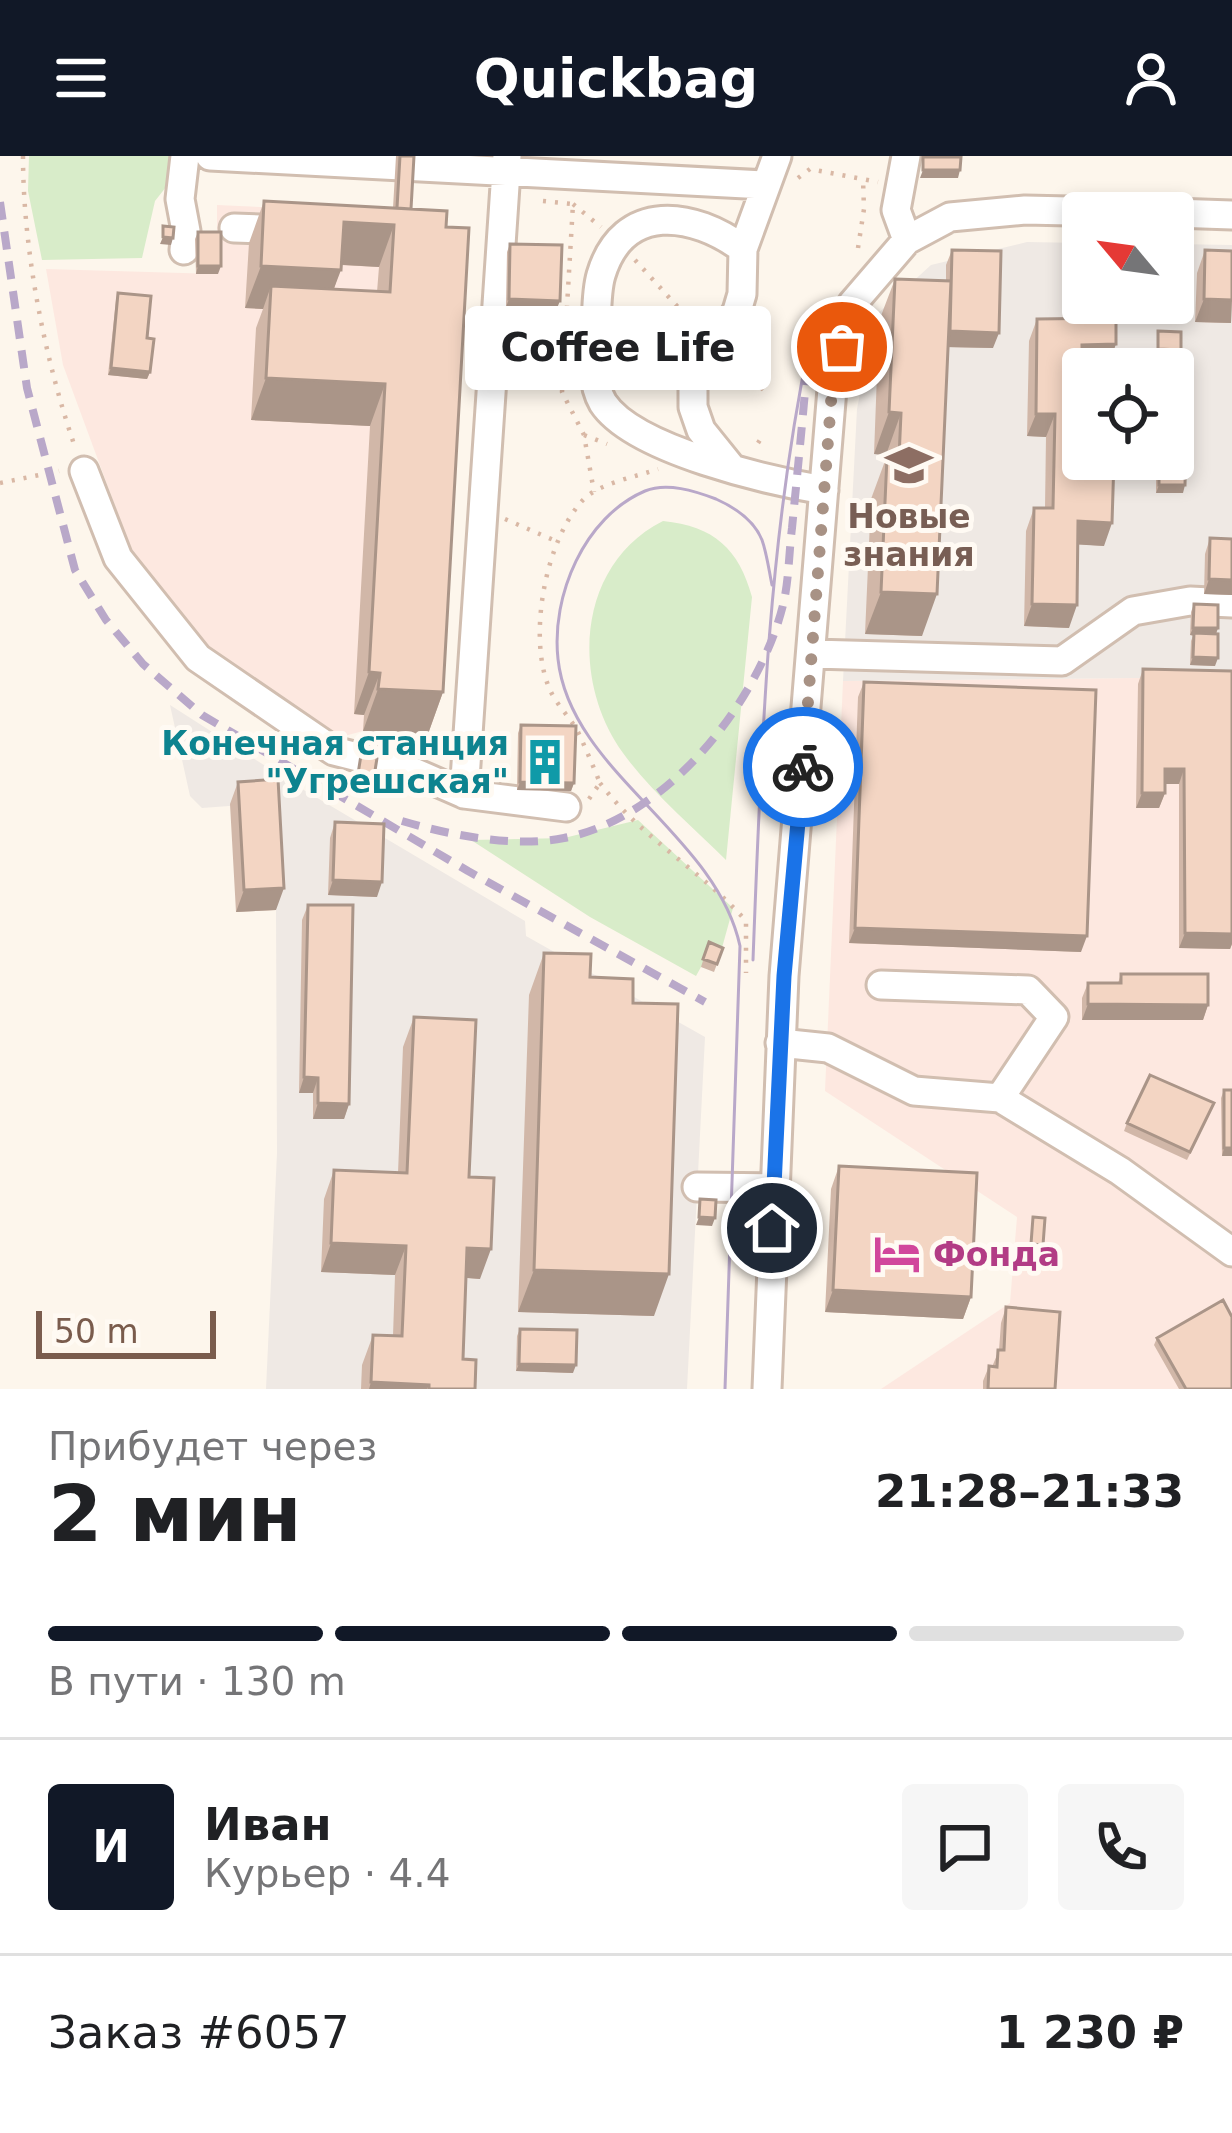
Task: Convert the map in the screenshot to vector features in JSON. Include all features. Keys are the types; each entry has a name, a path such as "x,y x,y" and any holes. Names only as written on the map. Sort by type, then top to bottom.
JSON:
{"street":[{"path":"184,250 180,199 185,156"},
{"path":"210,156 776,186"},
{"path":"733,470 701,430 693,407 692,381 737,311 743,249 776,186 777,156"},
{"path":"906,156 896,209 907,240"},
{"path":"464,794 491,231 506,175"},
{"path":"767,1389 780,1043 832,389 852,304 907,240 950,217 1062,211"},
{"path":"1194,214 1232,215"},
{"path":"743,249 694,222 670,218 646,223 620,242 600,278 594,349 602,401 633,430 733,470 824,490"},
{"path":"233,228 322,231"},
{"path":"84,471 118,558 198,658 334,751 409,770 464,794 566,807"},
{"path":"813,654 1062,661 1133,611 1190,602 1232,603"},
{"path":"881,986 1028,990 1054,1017 1000,1098"},
{"path":"780,1043 828,1048 914,1091 1000,1098 1120,1171 1232,1252"},
{"path":"697,1187 774,1188"}],"path":[{"path":"0,483 50,471 84,471 59,403 46,340 27,226 22,156"},
{"path":"776,186 810,169 900,186"},
{"path":"506,175 573,204 620,242 713,346 766,392"},
{"path":"858,248 863,179"},
{"path":"573,204 562,392 584,435 594,493"},
{"path":"758,443 763,435"},
{"path":"662,467 582,501 558,542 542,600 539,650 550,692 576,729 600,783 643,832 716,887 746,921 746,974"},
{"path":"526,528 558,542"},
{"path":"566,807 592,798 600,783"}],"shaded area":[{"path":"217,205 434,215 453,270 428,734 363,731 337,738 221,663 132,552 63,365 46,269 217,274"},
{"path":"1027,242 1062,243 1062,324 1194,324 1194,244 1232,245 1232,677 843,681 857,409 875,316 931,265"},
{"path":"1232,677 1232,1389 881,1389 1010,1303 1017,1217 825,1091 843,681"},
{"path":"170,705 525,921 526,936 705,1037 687,1389 266,1389 277,1153 276,910 270,803 202,808 190,796"}],"green space":[{"path":"29,156 174,156 181,168 155,201 142,258 42,260 28,191"},
{"path":"663,521 697,528 722,543 740,566 752,597 726,860 623,753 595,692 591,626 599,594 613,565 634,540"},
{"path":"638,820 733,908 720,955 696,976 590,917 471,840 564,838"}],"building":[{"path":"400,156 414,156 411,209 397,208"},
{"path":"923,157 961,157 960,170 923,170"},
{"path":"264,201 447,211 446,227 469,228 443,692 378,689 380,673 369,672 385,384 266,378 271,286 390,292 394,225 344,222 341,270 261,266"},
{"path":"163,226 174,227 173,238 163,237"},
{"path":"198,232 221,232 221,266 198,266"},
{"path":"510,244 562,245 560,301 509,299"},
{"path":"952,250 1001,251 999,333 950,331"},
{"path":"1205,250 1232,251 1232,300 1204,299"},
{"path":"895,279 951,281 937,594 881,592 887,457 899,458 901,413 889,412"},
{"path":"118,293 151,296 150,372 111,368"},
{"path":"1037,319 1116,324 1116,344 1062,348 1062,480 1113,480 1112,523 1078,521 1077,605 1032,604 1034,508 1053,508 1055,414 1036,414"},
{"path":"1158,331 1181,332 1181,348 1158,348"},
{"path":"1159,480 1185,480 1185,485 1159,485"},
{"path":"1210,538 1232,539 1232,580 1209,579"},
{"path":"1194,604 1218,605 1218,628 1193,628"},
{"path":"1194,633 1218,634 1218,658 1193,657"},
{"path":"1143,669 1232,671 1232,934 1185,933 1184,769 1165,769 1165,793 1142,793"},
{"path":"864,682 1096,690 1087,936 855,928"},
{"name":"Конечная станция \"Угрешская\"","path":"521,725 576,726 574,783 520,782"},
{"path":"361,755 377,758 374,777 358,774"},
{"path":"278,779 284,888 244,890 238,782"},
{"path":"335,822 384,824 382,882 333,880"},
{"path":"308,905 353,905 349,1104 318,1103 318,1078 304,1077"},
{"path":"709,942 723,948 717,964 703,959"},
{"path":"544,953 591,954 590,977 633,979 633,1003 678,1004 669,1274 534,1270"},
{"path":"1121,974 1208,974 1208,1005 1088,1004 1088,983 1121,983"},
{"path":"414,1017 476,1020 469,1177 494,1178 491,1249 467,1248 463,1359 476,1360 475,1389 371,1382 373,1335 402,1336 406,1246 331,1243 334,1170 407,1173"},
{"path":"1150,1075 1214,1103 1190,1152 1127,1123"},
{"path":"1224,1090 1232,1090 1232,1148 1224,1148"},
{"name":"Фонда","path":"839,1166 977,1173 971,1297 833,1290"},
{"path":"700,1199 716,1200 715,1218 699,1217"},
{"path":"1033,1217 1045,1218 1043,1245 1031,1244"},
{"path":"1223,1300 1232,1317 1232,1389 1186,1389 1157,1338"},
{"path":"1006,1307 1060,1312 1055,1389 988,1389 989,1366 997,1367 998,1350 1004,1350"},
{"path":"520,1329 577,1330 576,1365 519,1364"}],"tram line":[{"path":"753,960 775,574 809,345"},
{"path":"725,1389 740,946 726,906 703,869 588,736 568,699 557,635 566,585 589,539 623,503 654,488 699,493 744,515 762,540 772,585"}],"railway":[{"path":"0,202 27,388 75,570 106,620 143,664 202,715 468,871 705,1002"},
{"path":"402,821 482,838 524,842 564,838 602,826 639,806 704,749 755,677 784,601 809,345"}],"way so far":[{"path":"803,767 832,389 842,347"}],"place":[{"name":"Coffee Life","path":"842,347"},
{"name":"Новые знания","path":"909,465"},
{"name":"Конечная станция \"Угрешская\"","path":"545,762"},
{"name":"Фонда","path":"897,1254"}],"route":[{"path":"772,1228 784,976 803,767"}]}
